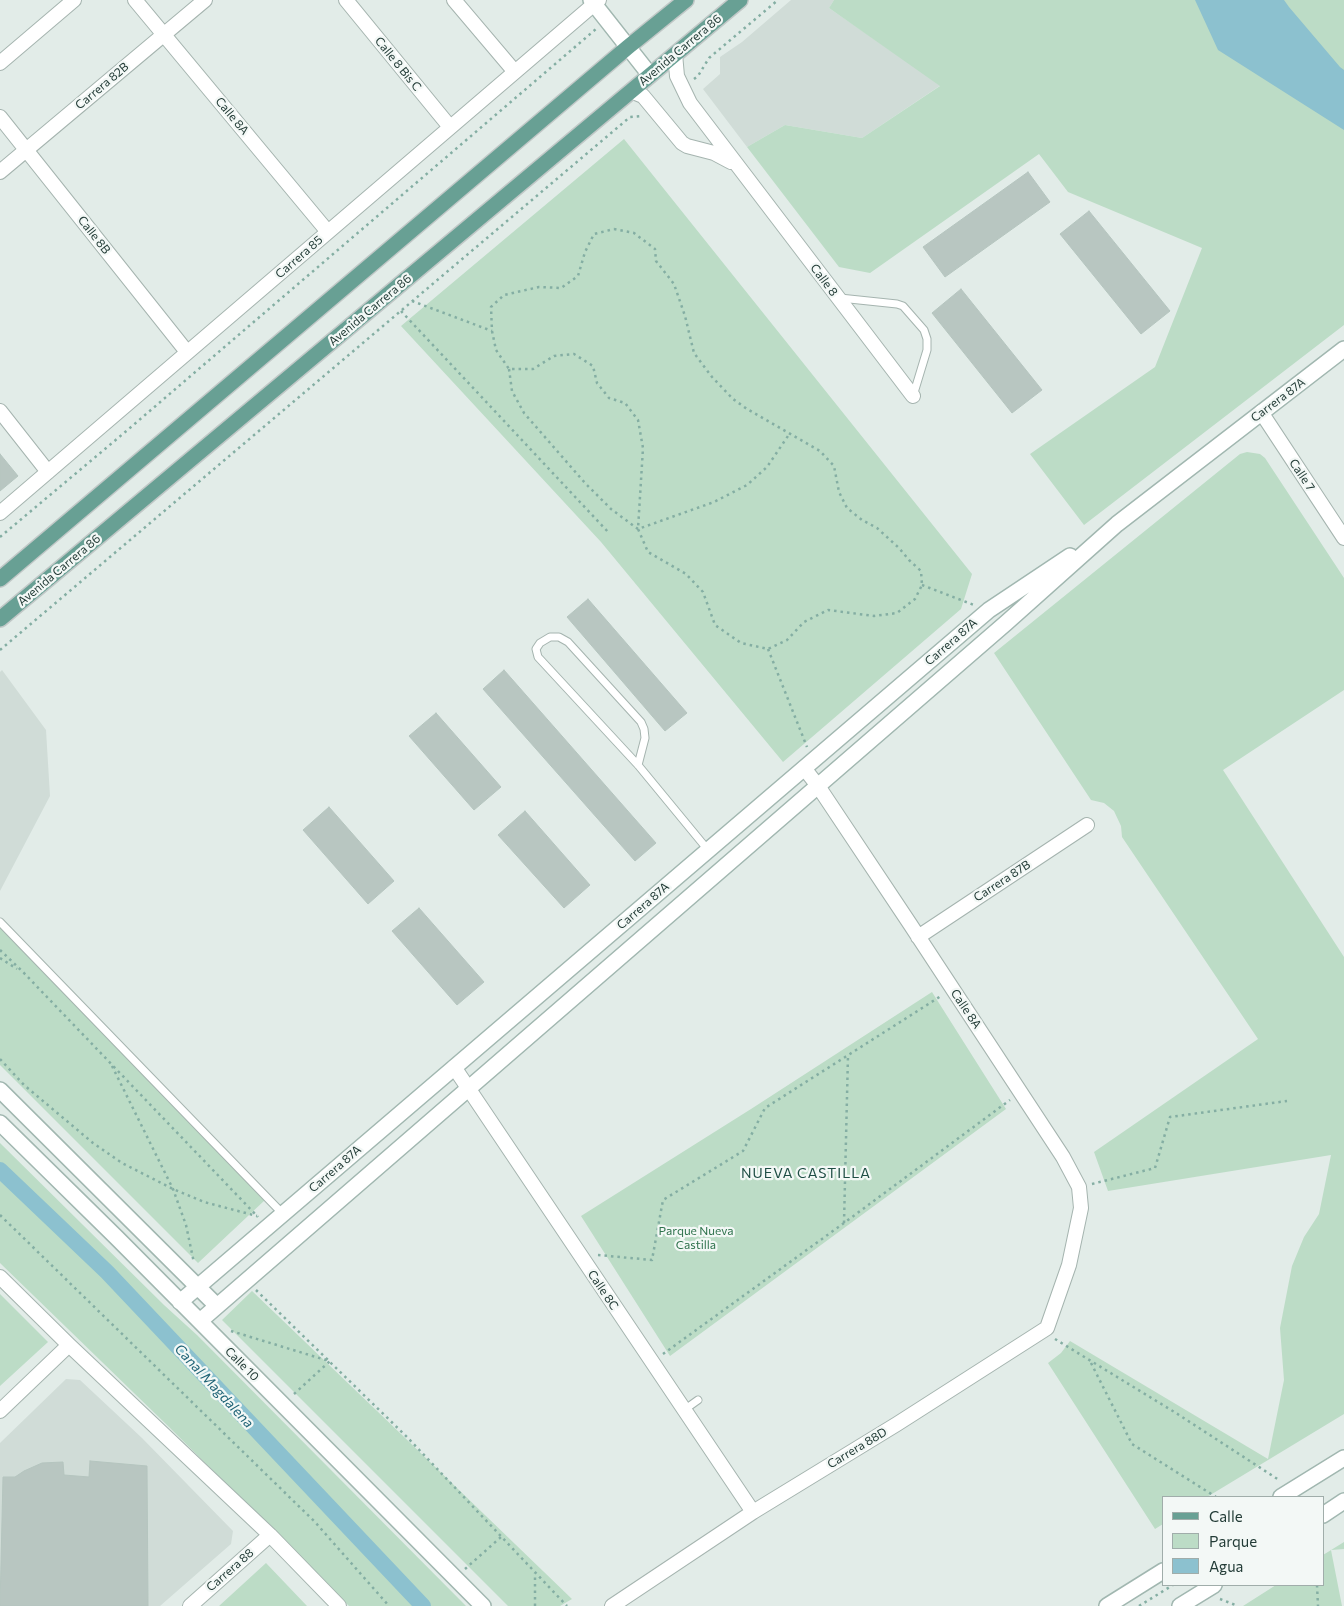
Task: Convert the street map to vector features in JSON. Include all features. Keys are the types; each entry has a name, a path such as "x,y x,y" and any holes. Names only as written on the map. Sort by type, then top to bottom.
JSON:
{"main road":[{"path":"0,579 686,0"},
{"name":"Avenida Carrera 86","path":"0,620 740,0"}],"street":[{"path":"0,63 74,0"},
{"name":"Calle 8A","path":"135,0 328,232"},
{"name":"Carrera 82B","path":"0,172 205,0"},
{"name":"Calle 8 Bis C","path":"346,0 450,127"},
{"path":"454,0 515,72"},
{"path":"594,1 606,20 650,75"},
{"name":"Carrera 85","path":"0,513 515,72 594,1"},
{"name":"Calle 8","path":"675,54 676,70 682,89 690,103 913,396"},
{"name":"Calle 8","path":"631,91 643,96 682,143 714,153 736,165"},
{"name":"Calle 8B","path":"0,117 187,352"},
{"name":"Carrera 87A","path":"200,1321 1006,623 1117,524 1344,349"},
{"path":"0,411 48,472"},
{"name":"Calle 7","path":"1261,412 1344,538"},
{"name":"Carrera 87A","path":"180,1302 262,1222 283,1214 989,610 1117,524"},
{"name":"Calle 8A","path":"808,765 818,786 1021,1092 1063,1157 1079,1187 1081,1208 1069,1266"},
{"name":"Carrera 87B","path":"918,936 1087,825"},
{"name":"Calle 8C","path":"454,1067 753,1512"},
{"path":"0,1090 217,1306"},
{"name":"Calle 10","path":"0,1123 483,1606"},
{"name":"Carrera 88D","path":"612,1606 753,1512 1048,1328 1069,1266"},
{"path":"0,1277 69,1346 270,1535 338,1606"},
{"path":"0,1411 69,1346"},
{"path":"1283,1496 1344,1458"},
{"path":"1324,1514 1344,1501"},
{"name":"Carrera 88","path":"190,1606 270,1535"},
{"path":"1107,1606 1162,1572"},
{"path":"1180,1606 1214,1591"}],"lane":[{"path":"838,297 898,304 903,306 924,330 927,339 927,350 913,396"},
{"path":"638,765 645,738 641,722 568,642 560,637 550,637 540,643 536,649 538,657 638,765 708,850"},
{"path":"0,922 283,1214"},
{"path":"684,1410 698,1400"}],"path":[{"path":"682,89 698,76 710,58 778,0"},
{"path":"0,537 132,427 606,20"},
{"path":"0,650 630,117 650,114 656,110"},
{"path":"509,369 533,369 554,356 574,354 593,366 597,383 609,398 625,403 638,420 643,448 638,529 648,552 686,574 703,592 715,625 741,643 768,649 787,640 804,622 828,610 856,612 874,616 896,613 915,599 922,585 921,571 899,548 877,528 862,520 847,508 839,492 834,466 820,451 747,409 712,377 694,353 685,316 674,284 656,261 655,249 634,233 614,229 594,234 585,252 578,276 561,288 539,287 504,296 491,307 492,331 496,350 509,369 512,390 524,413 585,483 612,509 638,529"},
{"path":"412,301 492,331"},
{"path":"400,311 609,533"},
{"path":"638,529 714,502 747,484 767,467 790,433"},
{"path":"922,585 989,610"},
{"path":"768,649 808,765"},
{"path":"0,950 262,1222"},
{"path":"0,958 23,972"},
{"path":"579,1254 652,1260 663,1200 742,1151 765,1108 953,989"},
{"path":"844,1223 848,1055"},
{"path":"0,1059 24,1085 93,1144 122,1162 173,1188 204,1202 262,1222"},
{"path":"110,1063 173,1188 190,1239 198,1286"},
{"path":"652,1362 1021,1092"},
{"path":"1079,1187 1155,1168 1170,1118 1287,1101"},
{"path":"0,1215 315,1522 389,1606"},
{"path":"246,1281 407,1437 567,1606"},
{"path":"228,1330 330,1362"},
{"path":"1056,1341 1176,1413 1280,1480"},
{"path":"282,1405 330,1362"},
{"path":"1090,1362 1132,1444 1214,1496"},
{"path":"455,1578 501,1537"},
{"path":"535,1572 535,1606"},
{"path":"1139,1606 1171,1586"},
{"path":"1317,1586 1318,1606"},
{"path":"1214,1591 1238,1606"}],"shaded area":[{"path":"791,0 834,0 829,8 941,85 862,138 785,125 747,147 703,89 720,74 720,57 742,42"},
{"path":"2,670 46,730 50,796 0,891 0,672"},
{"path":"66,1379 80,1380 142,1438 233,1531 231,1544 160,1606 0,1606 0,1443"}],"green space":[{"path":"834,0 1344,0 1344,325 1084,525 1030,454 1155,367 1202,248 1068,192 1039,154 870,273 839,267 747,147 785,125 862,138 940,86 829,8"},
{"path":"624,139 972,574 961,609 783,762 601,542 401,326"},
{"path":"1247,452 1260,454 1265,458 1344,578 1344,690 1223,770 1344,957 1344,1414 1209,1496 1162,1496 1162,1525 1155,1529 1048,1363 1061,1353 1070,1341 1268,1459 1284,1380 1280,1328 1292,1266 1304,1237 1319,1214 1331,1155 1108,1191 1094,1152 1258,1039 1122,837 1121,826 1114,811 1104,803 1091,800 994,653 1240,454"},
{"path":"0,921 265,1200 198,1263 0,1065"},
{"name":"Parque Nueva Castilla","path":"932,992 1006,1109 670,1356 581,1216"},
{"path":"0,1143 164,1305 197,1335 466,1606 349,1606 0,1263"},
{"path":"252,1291 572,1599 560,1606 508,1606 222,1320"},
{"path":"0,1294 48,1342 0,1386"},
{"path":"1344,1542 1344,1549 1331,1550"},
{"path":"1331,1550 1342,1606 1243,1606 1274,1586 1324,1586 1324,1554"},
{"path":"266,1563 307,1606 219,1606"}],"water":[{"path":"1195,0 1284,0 1344,70 1344,130 1218,50"}],"building":[{"path":"1028,172 1050,202 945,277 923,247"},
{"path":"1089,211 1170,311 1141,334 1060,234"},
{"path":"961,289 1042,390 1012,413 932,313"},
{"path":"0,454 18,476 0,491"},
{"path":"588,599 687,713 665,731 567,617"},
{"path":"504,670 656,843 635,861 483,689"},
{"path":"436,713 501,787 474,810 409,736"},
{"path":"329,807 394,881 368,904 303,830"},
{"path":"525,811 590,885 564,908 498,835"},
{"path":"419,908 484,982 457,1005 392,931"},
{"path":"90,1461 147,1466 148,1606 0,1606 3,1477 15,1477 42,1463 63,1462 64,1475 89,1477"}],"waterway":[{"name":"Canal Magdalena","path":"0,1170 107,1272 423,1606"}],"district":[{"name":"NUEVA CASTILLA","path":"806,1173"}]}
